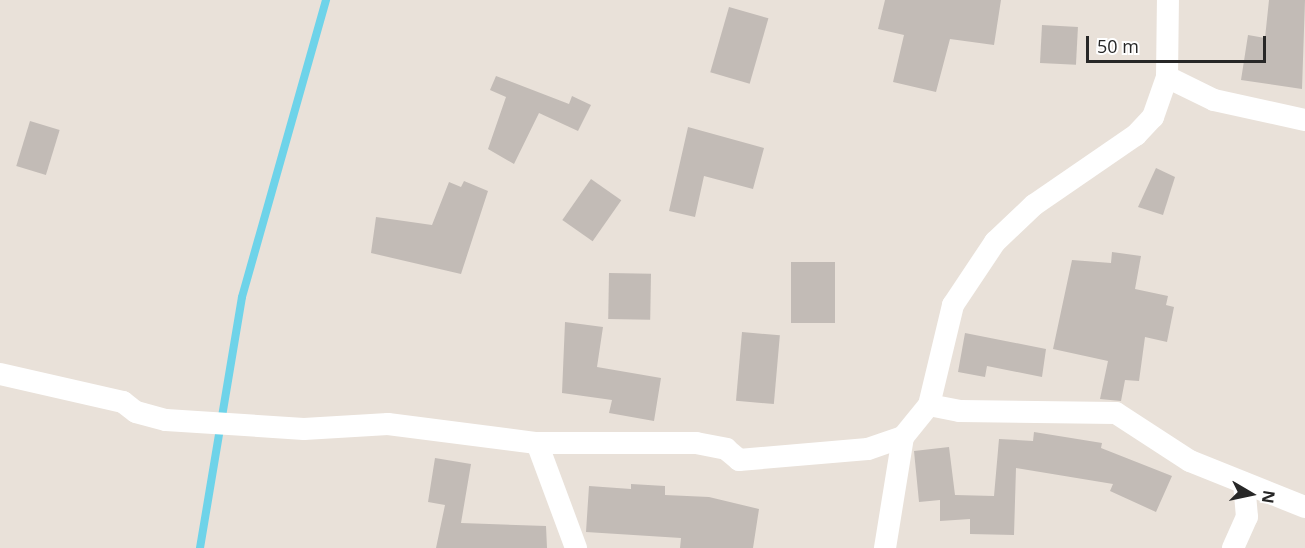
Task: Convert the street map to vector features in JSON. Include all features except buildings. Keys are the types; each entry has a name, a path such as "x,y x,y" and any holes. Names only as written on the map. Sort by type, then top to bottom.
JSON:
{"street":[{"path":"885,548 903,437 929,405 953,305 969,274 1034,205 1136,135 1153,117 1167,77 1168,0"},
{"path":"1167,77 1214,100 1305,120"},
{"path":"0,374 123,402 136,412 166,420 304,429 388,424 537,443 696,443 726,450 739,460 868,449 903,437"},
{"path":"929,405 960,411 1116,412 1190,461 1305,507"},
{"path":"537,443 576,548"},
{"path":"1233,548 1246,517 1244,483"}],"waterway":[{"path":"200,548 242,297 326,0"}]}
